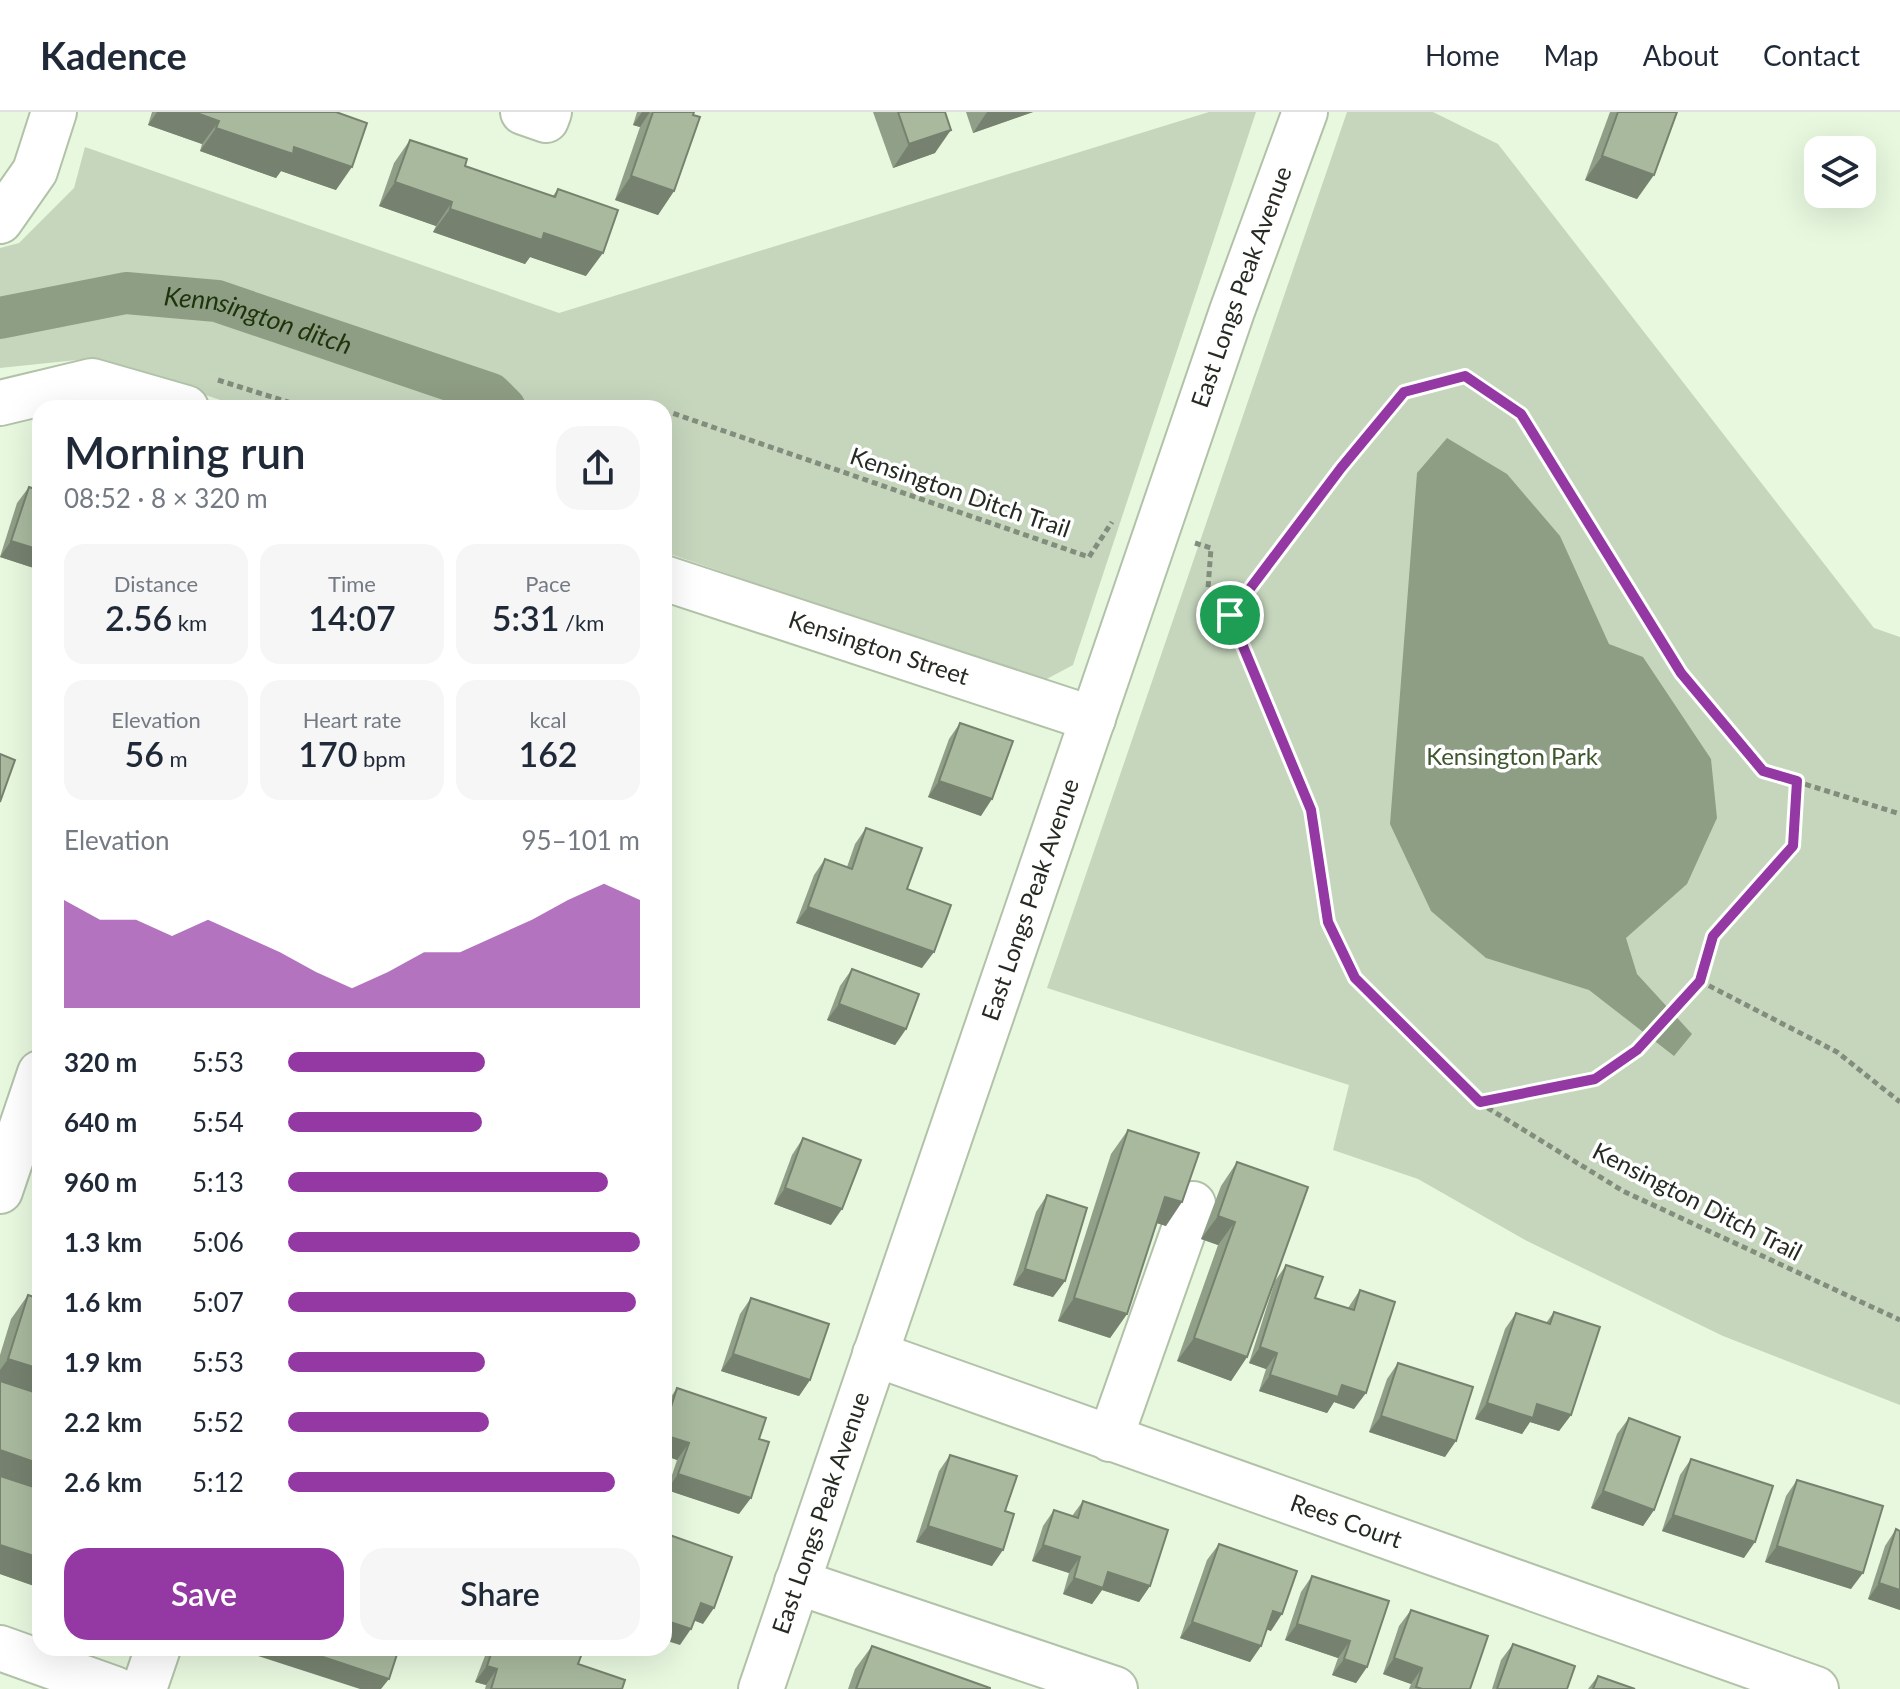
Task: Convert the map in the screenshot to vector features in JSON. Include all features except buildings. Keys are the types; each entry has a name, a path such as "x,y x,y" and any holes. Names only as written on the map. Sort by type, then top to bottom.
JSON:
{"street":[{"path":"0,221 35,171 54,112"},
{"path":"523,112 546,120 549,112"},
{"name":"East Longs Peak Avenue","path":"761,1689 1157,530 1305,112"},
{"path":"0,403 92,381 158,400"},
{"name":"Kensington Street","path":"672,581 1093,719"},
{"path":"0,1191 32,1097"},
{"path":"1110,1439 1193,1204"},
{"name":"Rees Court","path":"875,1354 1816,1689"},
{"path":"797,1582 1115,1689"},
{"path":"0,1648 115,1689"},
{"path":"144,1689 155,1656"}],"path":[{"path":"1230,615 1341,468 1404,392 1465,376 1521,414 1681,673 1763,771 1900,814"},
{"name":"Kensington Ditch Trail","path":"672,413 1089,557 1117,516 1211,548 1207,602 1230,615 1311,810 1328,922 1355,978 1480,1102 1623,1191 1900,1320"},
{"path":"1480,1102 1595,1079 1637,1050 1700,981 1713,936 1793,846 1797,781"},
{"path":"1700,981 1837,1052 1900,1102"}],"green space":[{"path":"1209,112 1256,112 1073,665 1043,681 672,555 672,400 220,400 96,358 0,368 0,248 19,243 74,188 85,147 559,313"},
{"name":"Kensington Park","path":"1347,112 1433,112 1498,144 1874,628 1900,637 1900,1405 1723,1336 1527,1241 1418,1179 1333,1150 1349,1085 1047,988"}],"shaded area":[{"path":"1447,438 1507,474 1560,536 1609,644 1643,657 1711,759 1717,818 1687,884 1626,938 1637,974 1692,1034 1674,1056 1589,990 1486,958 1431,911 1390,824 1417,473"}],"waterway":[{"name":"Kennsington ditch","path":"0,318 126,293 217,301 491,394 497,400"}],"route":[{"path":"1465,376 1521,414 1681,673 1763,771 1797,781 1793,846 1713,936 1700,981 1637,1050 1595,1079 1480,1102 1470,1097 1355,978 1328,922 1311,810 1230,615 1341,468 1404,392 1465,376"}]}
